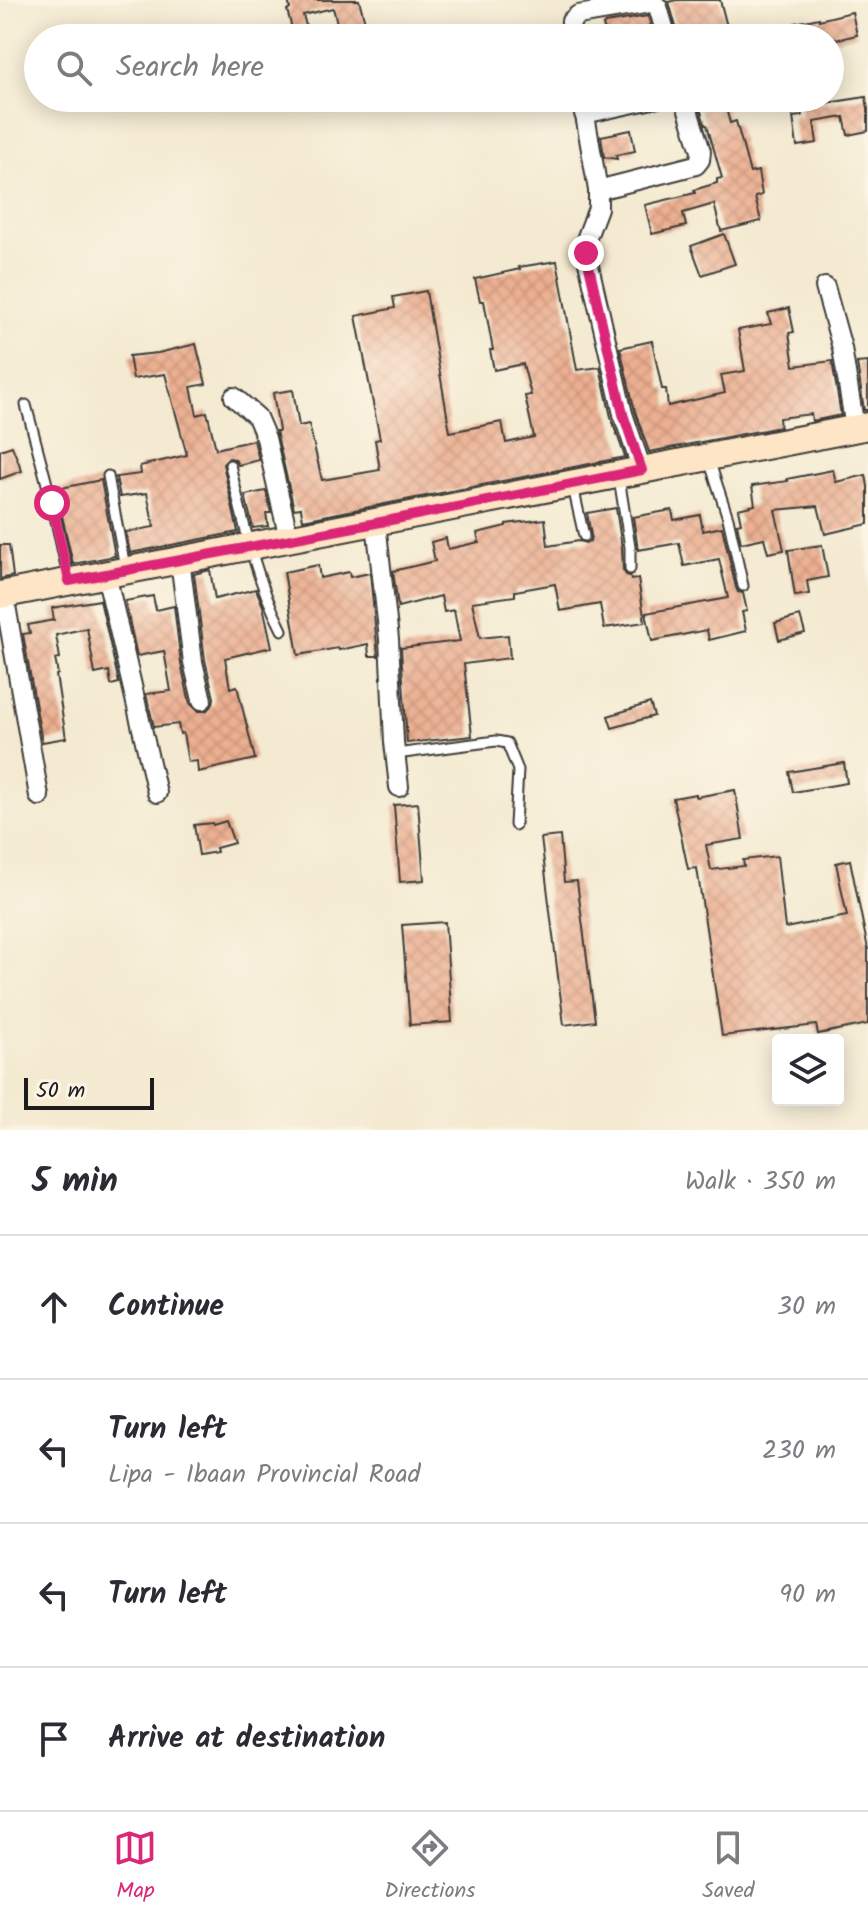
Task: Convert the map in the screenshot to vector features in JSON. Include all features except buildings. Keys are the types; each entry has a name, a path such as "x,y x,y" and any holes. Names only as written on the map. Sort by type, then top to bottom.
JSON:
{"main road":[{"path":"2,594 865,428"}],"street":[{"path":"576,7 650,3 658,7 663,24"},
{"path":"584,112 598,190 598,208 587,237 586,253 623,414 630,472"},
{"path":"598,190 696,165 701,151 688,112"},
{"path":"825,287 865,428"},
{"path":"234,397 257,417 266,438 289,539"},
{"path":"376,523 389,639 399,787"},
{"path":"180,560 193,662 202,700"},
{"path":"116,572 157,793"},
{"path":"2,594 39,796"}],"lane":[{"path":"26,405 69,581"},
{"path":"708,456 728,518 743,586"},
{"path":"230,465 249,547 262,587 282,630"},
{"path":"630,472 630,569"},
{"path":"108,476 116,572"},
{"path":"572,483 584,536"},
{"path":"396,754 496,741 507,743 518,770 515,825"}],"route":[{"path":"52,503 69,581 642,470 623,414 586,253"}]}
